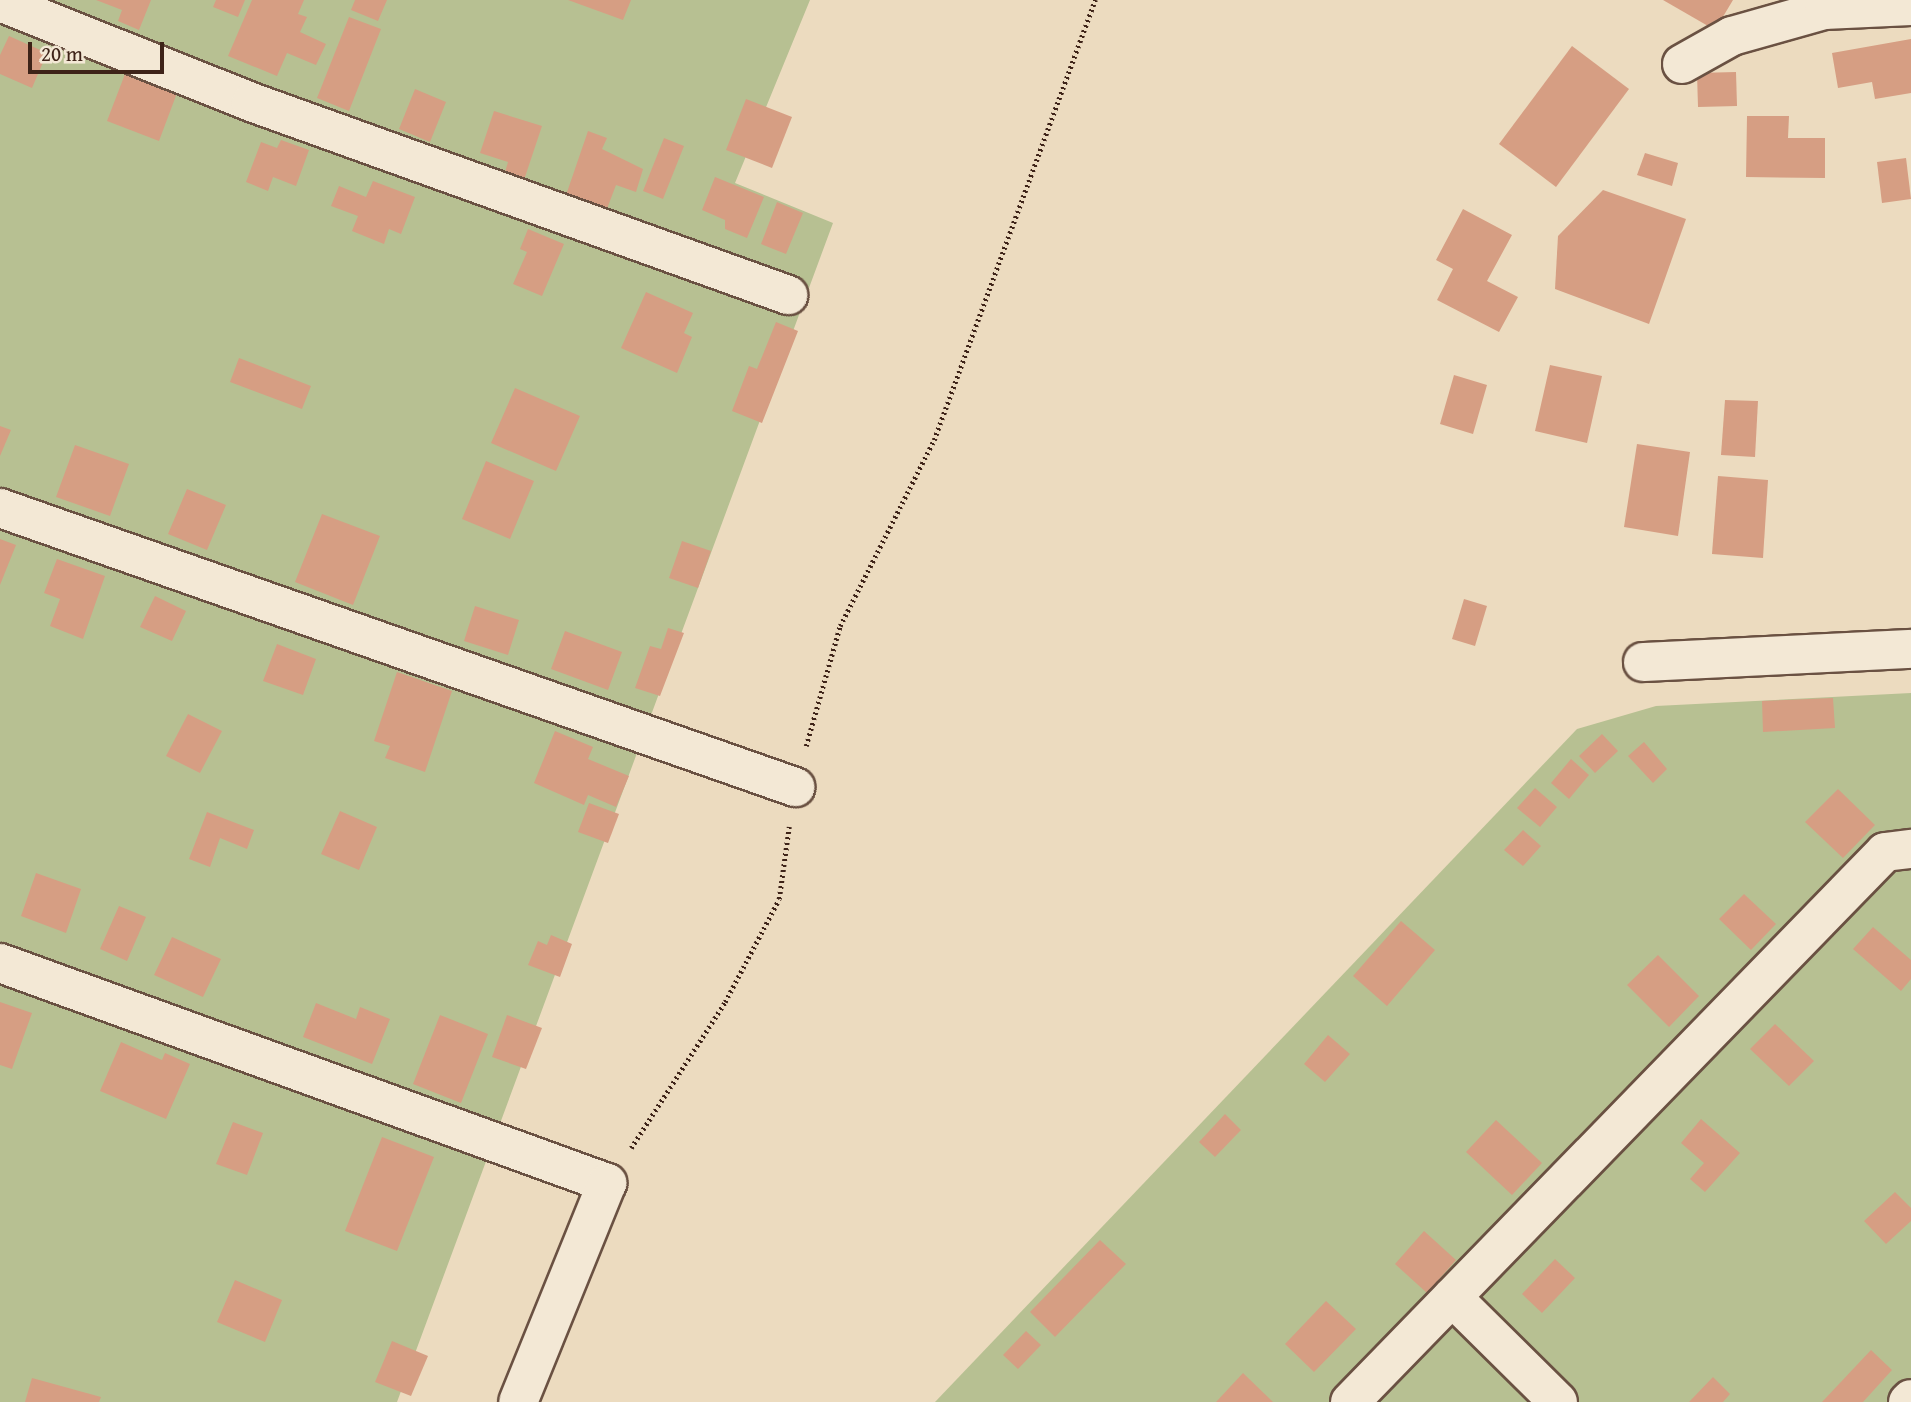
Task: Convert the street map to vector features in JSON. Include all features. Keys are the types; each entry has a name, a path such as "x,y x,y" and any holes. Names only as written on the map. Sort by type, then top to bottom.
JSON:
{"street":[{"path":"0,2 277,112 788,295"},
{"path":"1682,64 1732,36 1824,10 1911,6"},
{"path":"0,508 795,787"},
{"path":"1643,662 1911,649"},
{"path":"1350,1402 1885,852 1911,849"},
{"path":"0,963 607,1183 517,1402"},
{"path":"1452,1297 1558,1402"}],"path":[{"path":"607,1183 724,1002 779,899 795,787 839,626 934,440 1095,0"}],"green space":[{"path":"0,0 810,0 735,183 833,223 397,1402 0,1402"},
{"path":"1911,693 1911,1402 935,1402 1577,729 1656,706"}],"building":[{"path":"96,0 151,0 139,30 118,21 122,10"},
{"path":"216,0 245,0 238,17 213,7"},
{"path":"252,0 304,0 298,14 307,17 300,32 326,44 316,65 287,53 277,76 228,56"},
{"path":"355,0 387,0 378,21 351,10"},
{"path":"568,0 631,0 623,20"},
{"path":"1663,0 1733,0 1715,30"},
{"path":"349,17 381,29 349,111 317,98"},
{"path":"9,36 47,53 32,88 0,74 0,55"},
{"path":"1911,39 1911,93 1875,99 1872,82 1838,88 1832,53"},
{"path":"1572,46 1629,89 1556,187 1499,144"},
{"path":"1736,72 1737,106 1698,107 1697,73"},
{"path":"125,74 177,93 159,141 107,121"},
{"path":"415,89 446,102 430,142 399,129"},
{"path":"746,99 792,117 772,168 726,150"},
{"path":"494,111 542,126 522,186 503,179 508,162 480,153"},
{"path":"1747,116 1789,116 1788,138 1825,138 1825,178 1746,177"},
{"path":"588,131 607,138 602,149 643,169 636,192 616,185 605,214 564,201"},
{"path":"664,138 684,146 663,199 643,191"},
{"path":"281,140 309,150 296,186 273,177 268,191 246,182 261,142 277,148"},
{"path":"1645,153 1678,163 1672,186 1637,175"},
{"path":"1906,158 1911,199 1882,203 1877,162"},
{"path":"715,177 764,197 747,238 725,229 725,220 702,210"},
{"path":"373,181 415,197 401,234 389,229 384,244 352,231 358,216 331,206 339,186 366,197"},
{"path":"1603,190 1686,219 1649,324 1555,289 1558,236"},
{"path":"777,202 803,213 786,254 761,244"},
{"path":"1463,209 1512,235 1487,281 1518,297 1499,332 1437,300 1453,269 1436,260"},
{"path":"528,229 564,244 542,296 513,284 527,252 520,249"},
{"path":"646,292 693,313 684,333 692,337 677,373 621,348"},
{"path":"776,322 798,331 762,423 732,411 749,366 757,369"},
{"path":"239,358 311,386 302,409 230,382"},
{"path":"1550,365 1602,376 1587,443 1535,431"},
{"path":"1454,375 1487,385 1473,434 1440,424"},
{"path":"515,388 580,416 556,471 491,443"},
{"path":"1725,400 1758,401 1755,457 1721,455"},
{"path":"0,426 11,430 0,456"},
{"path":"1637,444 1690,452 1678,536 1624,527"},
{"path":"75,445 129,464 110,516 56,497"},
{"path":"486,461 534,481 510,539 462,519"},
{"path":"1718,476 1768,480 1763,558 1712,554"},
{"path":"187,489 226,505 207,550 168,534"},
{"path":"322,514 380,536 353,605 295,582"},
{"path":"0,539 16,545 0,585"},
{"path":"682,541 711,551 698,588 669,578"},
{"path":"57,559 105,576 83,639 50,626 60,599 44,593"},
{"path":"155,596 186,611 172,641 140,627"},
{"path":"1464,599 1487,606 1475,646 1452,639"},
{"path":"475,606 519,620 508,655 464,641"},
{"path":"668,628 684,633 660,696 635,688 650,646 661,649"},
{"path":"565,631 622,652 608,690 551,669"},
{"path":"277,644 316,659 303,695 263,681"},
{"path":"397,672 452,691 425,772 385,758 390,746 374,741"},
{"path":"1833,698 1835,728 1763,732 1762,701"},
{"path":"188,714 222,731 200,773 166,756"},
{"path":"555,731 593,747 588,759 629,776 616,807 588,795 584,805 534,783"},
{"path":"1602,734 1618,751 1595,773 1579,756"},
{"path":"1644,742 1667,769 1653,783 1628,756"},
{"path":"1571,759 1589,775 1569,799 1551,783"},
{"path":"1535,788 1557,807 1540,827 1517,808"},
{"path":"1838,789 1875,825 1843,858 1805,822"},
{"path":"589,803 619,814 608,843 578,832"},
{"path":"340,811 377,827 359,870 321,854"},
{"path":"207,812 254,830 247,849 220,838 210,867 189,859"},
{"path":"1523,830 1541,846 1523,866 1504,850"},
{"path":"36,873 81,889 66,933 21,916"},
{"path":"1744,894 1776,924 1751,950 1719,919"},
{"path":"119,906 146,917 127,961 100,949"},
{"path":"1401,921 1435,950 1387,1006 1353,976"},
{"path":"1873,927 1911,960 1911,979 1901,991 1853,949"},
{"path":"551,935 572,944 560,977 528,965 538,941 547,945"},
{"path":"172,937 221,959 203,997 154,975"},
{"path":"1658,955 1699,996 1669,1027 1627,985"},
{"path":"0,1002 32,1013 12,1069 0,1065"},
{"path":"316,1003 356,1019 360,1007 390,1019 372,1064 303,1037"},
{"path":"440,1015 488,1034 461,1103 413,1084"},
{"path":"507,1015 542,1028 526,1069 492,1057"},
{"path":"1775,1024 1814,1061 1789,1086 1750,1049"},
{"path":"1328,1035 1350,1054 1325,1082 1304,1064"},
{"path":"121,1042 162,1060 165,1053 190,1064 166,1119 100,1091"},
{"path":"1225,1114 1241,1130 1215,1157 1199,1142"},
{"path":"1701,1119 1740,1153 1705,1192 1690,1179 1704,1163 1681,1143"},
{"path":"1496,1120 1542,1163 1512,1195 1466,1152"},
{"path":"233,1122 263,1133 247,1175 216,1164"},
{"path":"382,1137 434,1157 397,1251 345,1231"},
{"path":"1895,1192 1911,1208 1911,1221 1886,1244 1864,1221"},
{"path":"1424,1231 1456,1260 1427,1293 1395,1264"},
{"path":"1100,1240 1126,1264 1055,1337 1030,1312"},
{"path":"1555,1259 1575,1278 1542,1313 1522,1294"},
{"path":"235,1280 282,1300 265,1342 217,1322"},
{"path":"1326,1301 1356,1329 1314,1372 1285,1344"},
{"path":"1026,1331 1041,1345 1018,1369 1003,1355"},
{"path":"392,1341 428,1356 411,1396 375,1382"},
{"path":"1871,1350 1892,1370 1863,1402 1822,1402"},
{"path":"1243,1373 1273,1402 1216,1402"},
{"path":"1713,1377 1730,1394 1723,1402 1689,1402"},
{"path":"32,1378 101,1397 99,1402 25,1402"}]}
